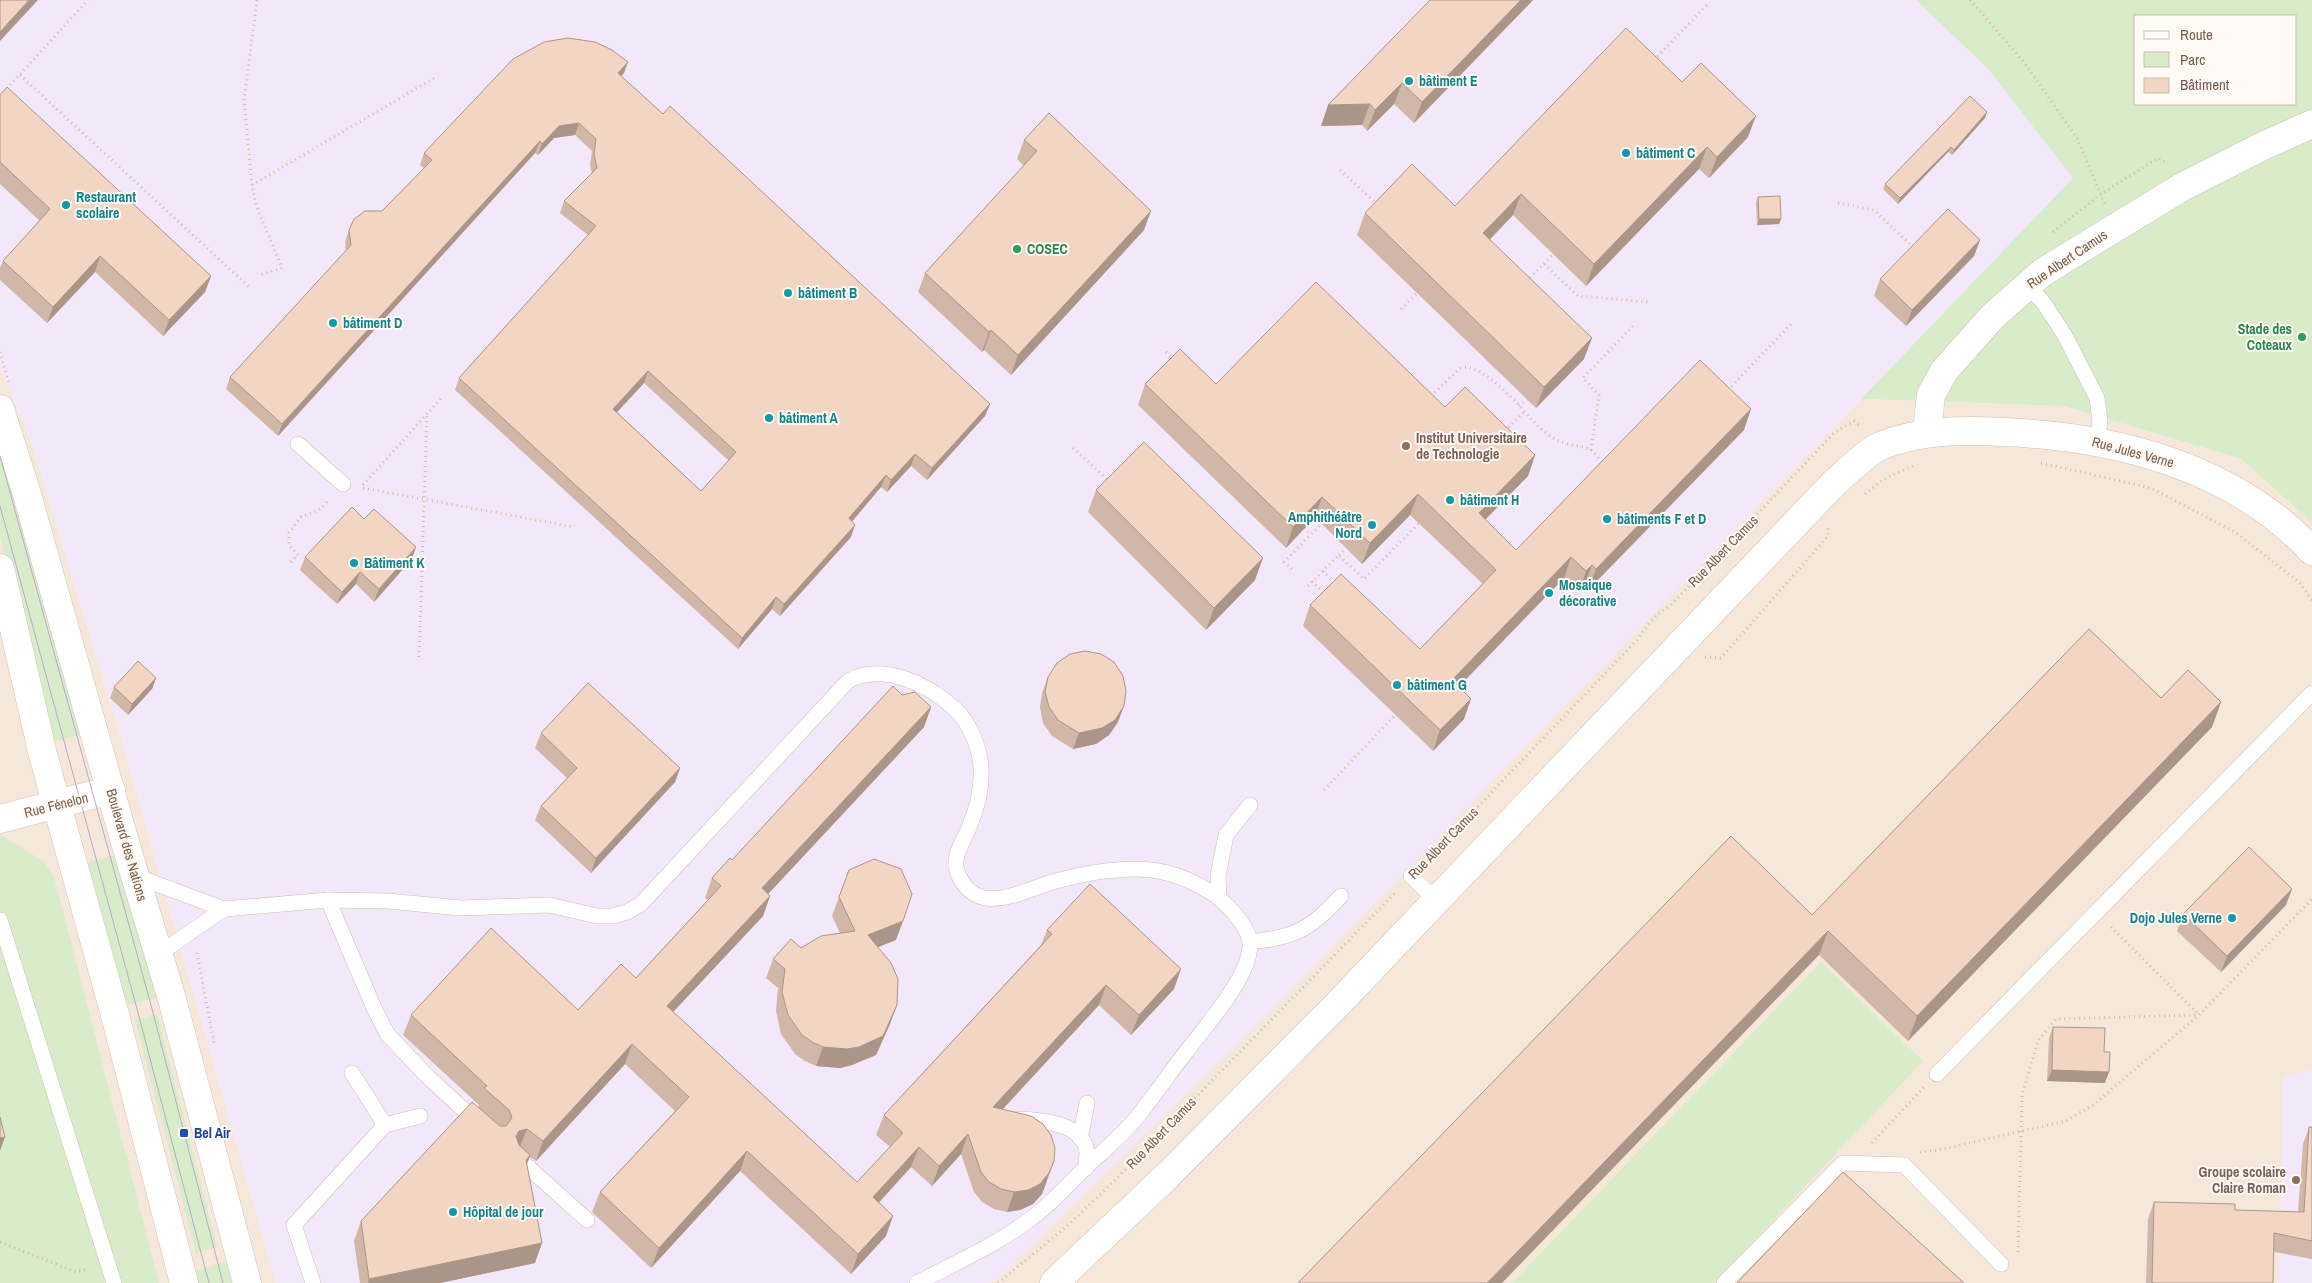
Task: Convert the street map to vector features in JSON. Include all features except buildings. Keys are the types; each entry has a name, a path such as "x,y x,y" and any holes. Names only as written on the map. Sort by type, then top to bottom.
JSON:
{"street":[{"name":"Rue Albert Camus","path":"1927,432 1931,395 1944,371 1993,316 2042,272 2182,187 2265,145 2312,124"},
{"name":"Boulevard des Nations","path":"0,409 31,507 135,876 159,954 247,1283"},
{"name":"Rue Jules Verne","path":"1927,432 2034,433 2097,440 2145,453 2192,469 2253,502 2302,540 2312,551"},
{"path":"1054,1283 1167,1176 1334,1008 1835,482 1881,445 1927,432"},
{"path":"0,568 43,755 117,1024 184,1283"},
{"name":"Rue Fénelon","path":"0,820 111,790"}],"lane":[{"path":"2026,285 2043,302 2064,334 2097,398 2100,421 2097,440"},
{"path":"298,444 343,484"},
{"path":"135,876 224,909 328,900 388,901 461,908 549,905 597,916 613,916 627,912 641,904 848,681 858,675 874,673 891,674 923,687 955,709 967,725 976,745 981,768 980,793 971,824 958,851 956,865 962,883 972,892 985,898 1009,896 1056,881 1116,870 1159,870 1193,881 1219,898 1238,918 1250,942 1245,967 1219,1009 1131,1124 1054,1200 1025,1224 917,1283"},
{"path":"1937,1074 2312,694"},
{"path":"1219,898 1218,876 1226,834 1250,805"},
{"path":"1411,876 1436,900"},
{"path":"1250,942 1279,940 1307,927 1321,918 1341,896"},
{"path":"328,900 388,1035 428,1077 488,1131"},
{"path":"159,954 224,909"},
{"path":"0,920 114,1283"},
{"path":"352,1073 385,1125"},
{"path":"1080,1138 1087,1103"},
{"path":"313,1283 294,1225 385,1125 420,1116"},
{"path":"1011,1119 1055,1122 1080,1138 1087,1150 1086,1168"},
{"path":"518,1158 586,1220"},
{"path":"1724,1283 1843,1163 1904,1165 2001,1264"}],"path":[{"path":"0,96 88,0"},
{"path":"257,0 244,100 252,185 256,205 282,268 260,275"},
{"path":"1970,0 2023,61 2077,138 2116,227"},
{"path":"1648,66 1708,4"},
{"path":"20,75 249,288"},
{"path":"252,185 436,77"},
{"path":"1340,170 1382,208"},
{"path":"1838,204 1874,210 1918,251"},
{"path":"1520,287 1553,254"},
{"path":"1544,264 1578,296 1651,302"},
{"path":"1401,310 1417,293"},
{"path":"1722,396 1791,324"},
{"path":"1591,450 1599,396 1583,378 1634,326"},
{"path":"1166,352 1180,365"},
{"path":"1425,401 1464,366 1478,370 1519,406 1537,425 1558,441 1591,450 1607,468"},
{"path":"443,396 361,487 574,528"},
{"path":"1519,406 1527,399"},
{"path":"1500,436 1524,411"},
{"path":"419,657 427,414"},
{"name":"Rue Albert Camus","path":"998,1283 1062,1231 1111,1184 1411,876 1638,640 1644,628 1660,612 1671,605 1834,433 1854,421 1881,445"},
{"path":"1073,448 1113,486"},
{"path":"2039,463 2151,488 2235,532 2300,583 2312,601"},
{"path":"1864,495 1884,479 1917,464"},
{"path":"291,562 298,554 289,545 289,533 301,517 321,509 343,484"},
{"path":"1292,570 1284,562 1324,521"},
{"path":"1339,555 1364,579 1419,523"},
{"path":"1703,657 1721,658 1828,536 1828,525"},
{"path":"1304,528 1311,535"},
{"path":"1308,586 1346,548"},
{"path":"1323,571 1342,590"},
{"path":"1312,581 1330,598"},
{"path":"1324,790 1395,715"},
{"path":"1911,1153 1939,1150 2066,1121 2093,1106 2199,1015 2312,899"},
{"path":"2096,912 2199,1015"},
{"path":"2018,1260 2022,1095 2038,1041 2056,1019 2199,1015"},
{"path":"1843,1163 1867,1148 1937,1074"},
{"path":"0,1242 76,1272 108,1266"}],"shaded area":[{"path":"0,0 1916,0 1988,69 2074,178 1264,1018 998,1278 990,1283 276,1283 120,734 32,444 0,366"},
{"path":"0,366 32,444 120,734 276,1283 0,1283"},
{"path":"1861,399 2064,406 2241,459 2312,523 2312,1283 990,1283 998,1278 1544,727"},
{"name":"Groupe scolaire Claire Roman","path":"2312,1070 2312,1283 2279,1283 2283,1077"}],"green space":[{"path":"1916,0 2312,0 2312,523 2241,459 2064,406 1861,399 2073,178 1988,69"},
{"path":"0,427 88,733 49,743 0,535"},
{"path":"0,834 43,861 54,877 159,1283 0,1283"},
{"path":"120,854 162,996 120,1007 84,863"},
{"path":"1821,962 1923,1061 1714,1283 1512,1283"},
{"path":"157,1014 217,1247 196,1253 135,1020"},
{"path":"233,1260 239,1283 192,1283 189,1273"}],"tram line":[{"path":"0,456 151,1005 223,1283"},
{"path":"0,506 137,1009 209,1283"}],"place":[{"name":"bâtiment E","path":"1409,81"},
{"name":"bâtiment C","path":"1626,153"},
{"name":"Restaurant scolaire","path":"66,205"},
{"name":"COSEC","path":"1017,249"},
{"name":"bâtiment B","path":"788,293"},
{"name":"bâtiment D","path":"333,323"},
{"name":"Stade des Coteaux","path":"2302,337"},
{"name":"bâtiment A","path":"769,418"},
{"name":"Institut Universitaire de Technologie","path":"1406,446"},
{"name":"bâtiment H","path":"1450,500"},
{"name":"bâtiments F et D","path":"1607,519"},
{"name":"Amphithéâtre Nord","path":"1372,525"},
{"name":"Bâtiment K","path":"354,563"},
{"name":"Mosaique décorative","path":"1549,593"},
{"name":"bâtiment G","path":"1397,685"},
{"name":"Dojo Jules Verne","path":"2232,918"},
{"name":"Bel Air","path":"184,1133"},
{"name":"Groupe scolaire Claire Roman","path":"2296,1180"},
{"name":"Hôpital de jour","path":"453,1212"}]}
